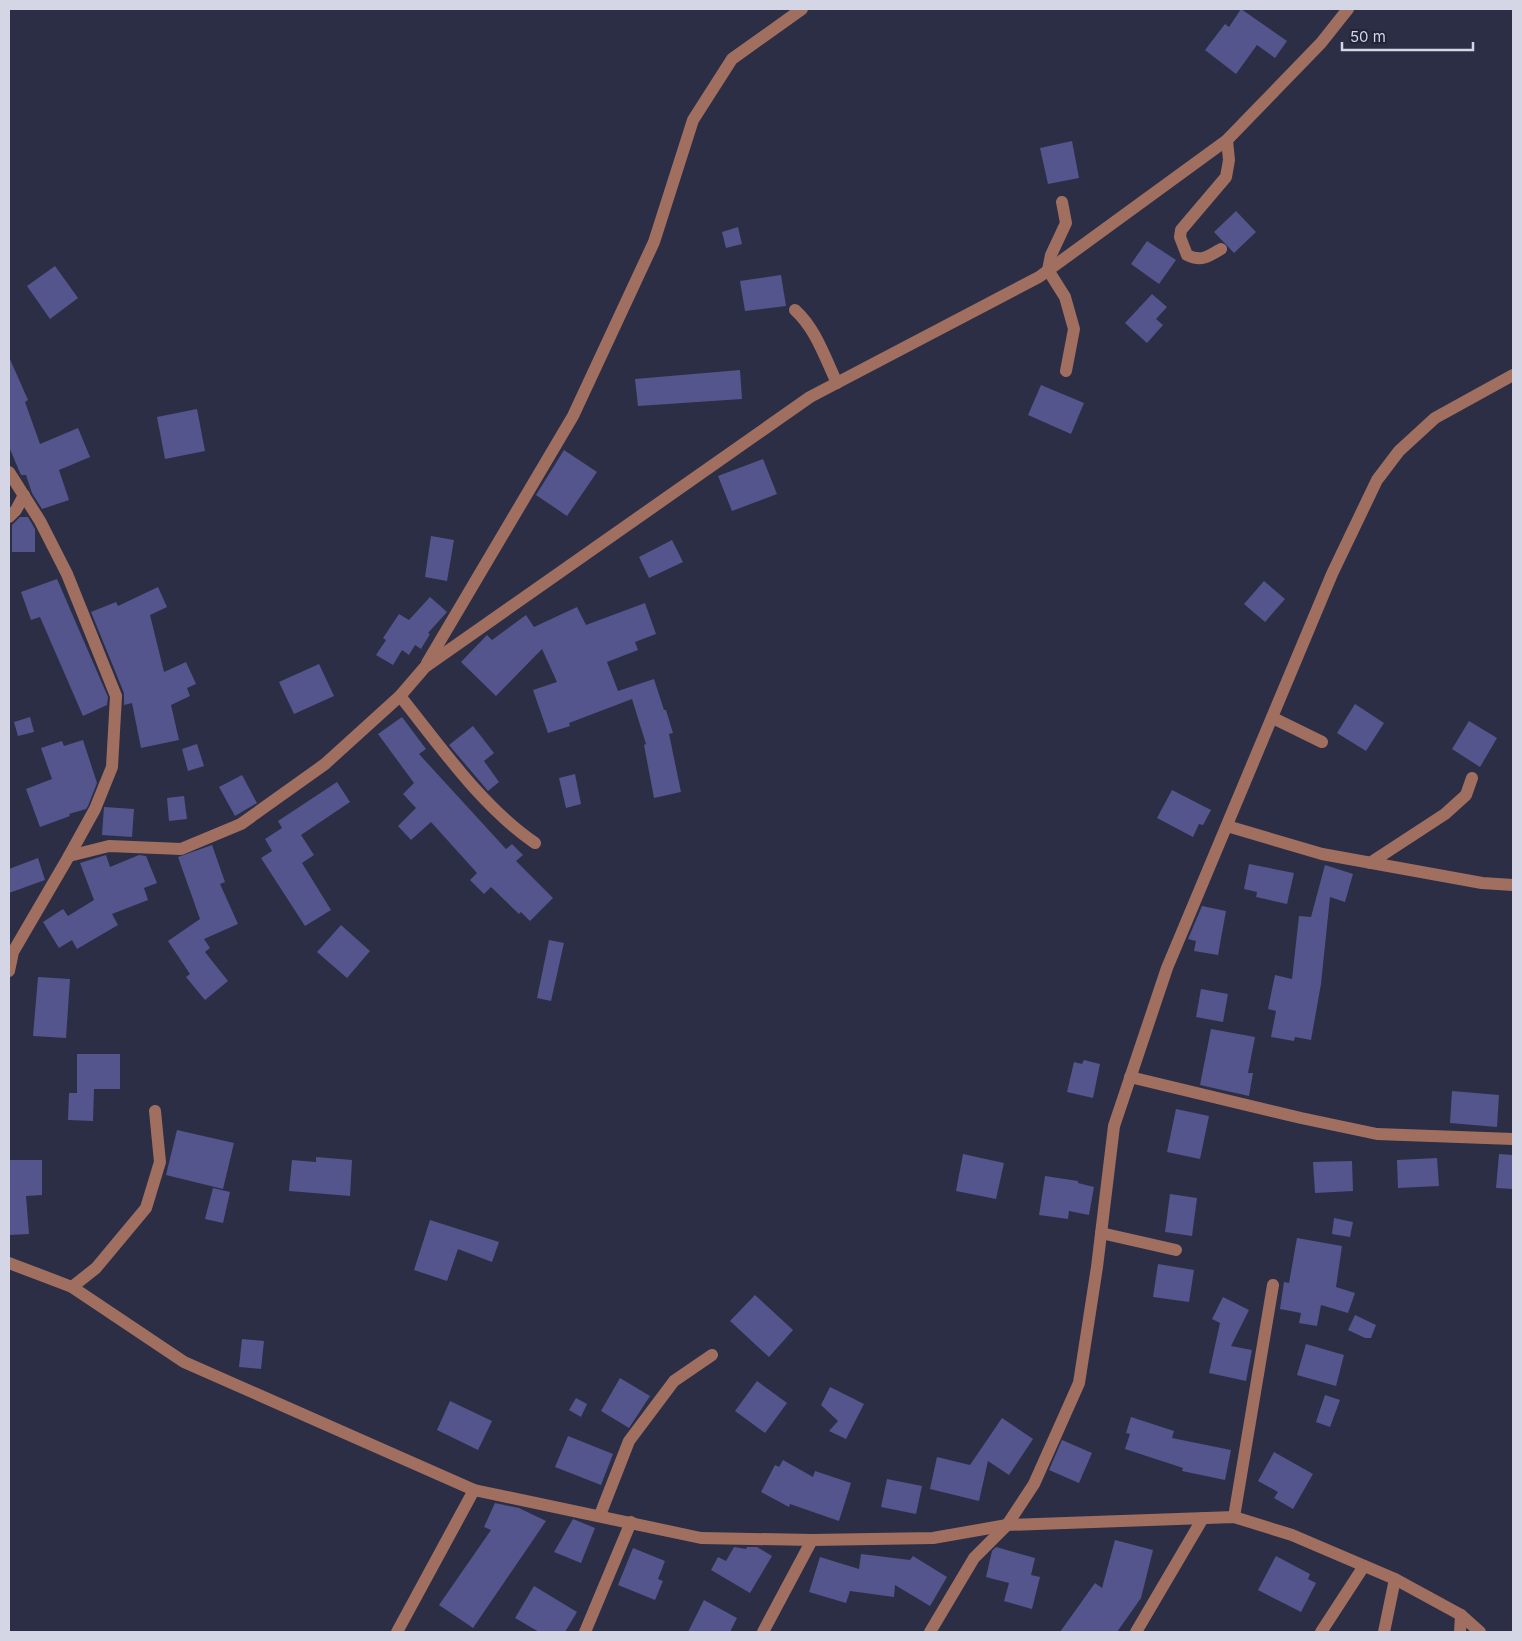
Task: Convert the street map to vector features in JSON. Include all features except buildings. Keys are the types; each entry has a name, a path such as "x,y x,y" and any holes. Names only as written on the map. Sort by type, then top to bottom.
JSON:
{"street":[{"path":"69,856 109,846 181,849 241,824 325,764 400,696 425,667 573,416 654,242 693,120 732,59 802,9"},
{"path":"425,667 810,397 1048,270 1226,140 1321,43 1348,9"},
{"path":"1221,249 1207,258 1196,260 1187,255 1180,237 1181,230 1226,177 1229,160 1226,140"},
{"path":"1062,202 1066,222 1051,255 1048,270 1065,297 1074,329 1066,370"},
{"path":"795,310 806,320 817,338 837,383"},
{"path":"930,1632 974,1558 1007,1525 1034,1484 1079,1383 1101,1233 1114,1126 1167,968 1332,574 1377,480 1399,451 1435,418 1513,375"},
{"path":"9,472 40,521 67,574 116,696 112,767 95,810 11,950 9,971"},
{"path":"9,516 16,510 24,495"},
{"path":"400,696 475,788 522,834 535,843"},
{"path":"1272,718 1322,742"},
{"path":"1370,863 1445,814 1466,796 1472,778"},
{"path":"1227,826 1322,854 1482,883 1513,885"},
{"path":"1130,1076 1300,1118 1377,1134 1513,1139"},
{"path":"72,1287 96,1268 146,1208 160,1162 156,1111"},
{"path":"1101,1233 1176,1250"},
{"path":"9,1263 72,1287 184,1362 474,1490 600,1515 701,1538 812,1540 933,1538 1007,1525 1234,1517 1292,1535 1395,1579 1461,1616 1480,1632"},
{"path":"1234,1517 1273,1285"},
{"path":"600,1515 629,1441 674,1381 712,1355"},
{"path":"397,1632 474,1490"},
{"path":"1136,1632 1203,1518"},
{"path":"585,1632 631,1522"},
{"path":"763,1632 812,1540"},
{"path":"1321,1632 1364,1566"},
{"path":"1384,1632 1395,1579"},
{"path":"1460,1632 1461,1616"}]}
